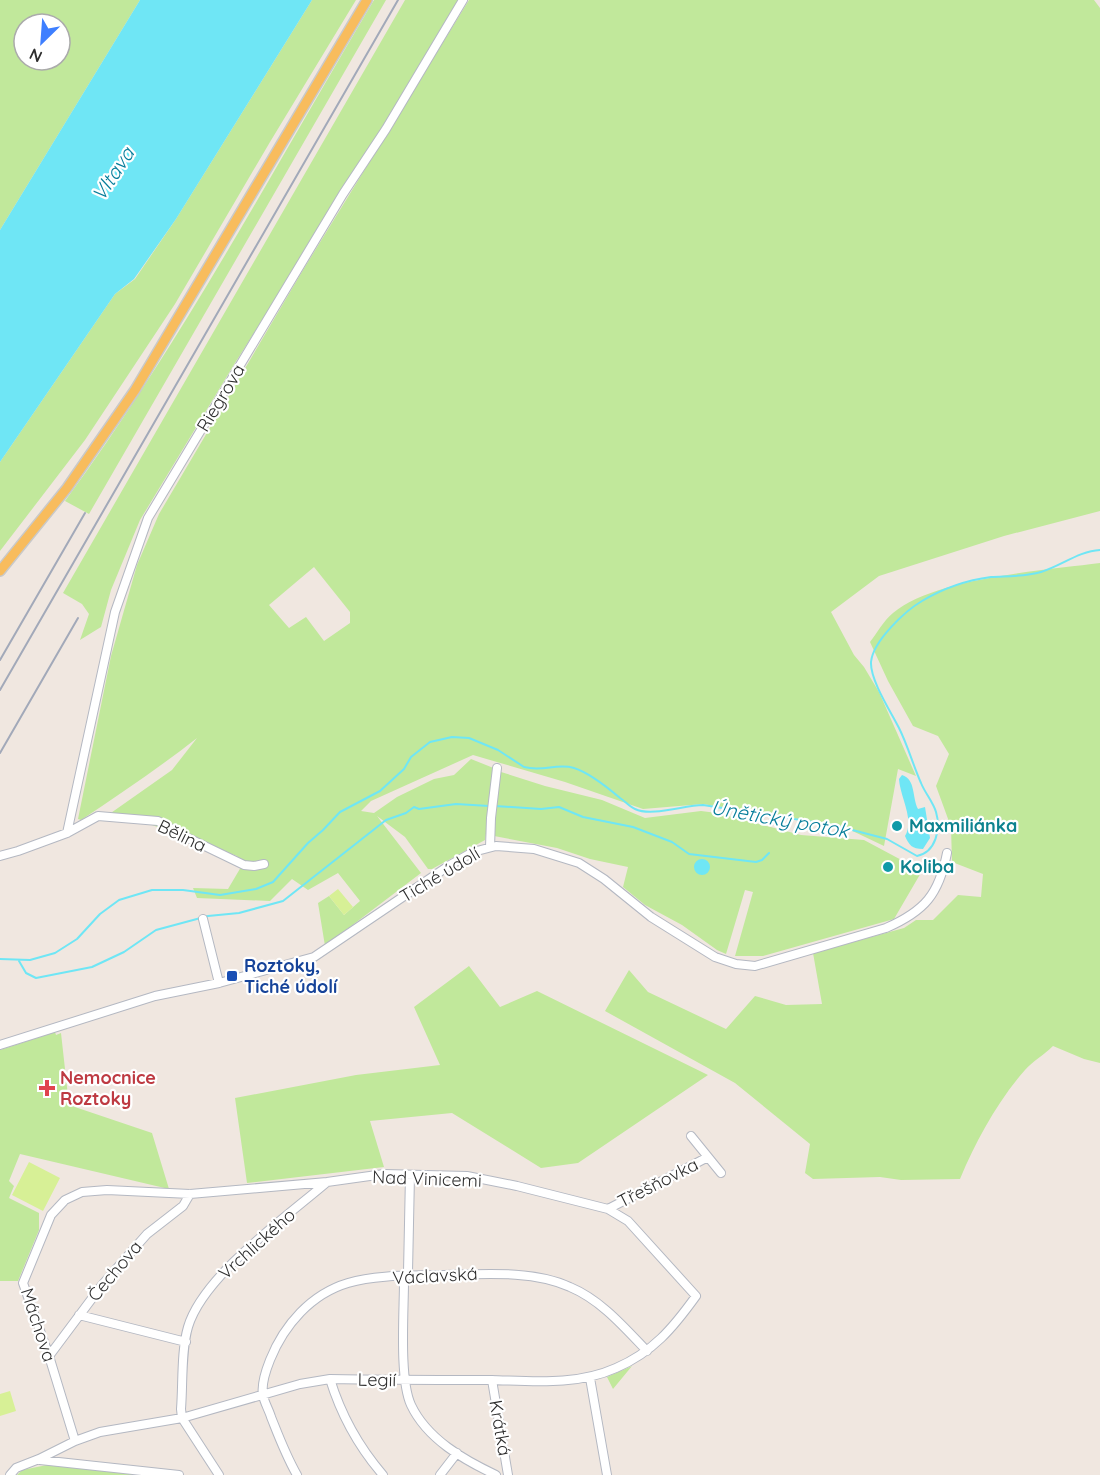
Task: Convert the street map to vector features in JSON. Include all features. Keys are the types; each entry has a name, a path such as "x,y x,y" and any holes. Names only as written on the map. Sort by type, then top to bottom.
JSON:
{"main road":[{"path":"0,571 67,488 135,390 367,0"}],"street":[{"name":"Riegrova","path":"67,833 115,612 148,518 463,0"},
{"path":"490,847 496,768"},
{"name":"Bělina","path":"67,833 98,816 158,821 244,865 264,864"},
{"path":"0,856 67,833"},
{"name":"Tiché údolí","path":"0,1045 155,996 219,983 314,957 450,865 473,852 490,847 534,849 579,863 687,941 715,957 736,964 755,966 886,928 904,920 918,911 936,891 947,853"},
{"path":"203,920 219,983"},
{"name":"Třešňovka","path":"691,1136 721,1173"},
{"name":"Třešňovka","path":"608,1209 708,1157"},
{"name":"Nad Vinicemi","path":"190,1194 327,1182 384,1173 467,1176 608,1209 628,1221 696,1296"},
{"path":"410,1175 404,1281 405,1380 410,1404 420,1420 436,1437 457,1454 496,1475"},
{"name":"Vrchlického","path":"182,1418 186,1342 188,1327 196,1309 218,1276 327,1182"},
{"name":"Máchova","path":"75,1441 49,1356 23,1283 51,1215 65,1200 82,1192 190,1194"},
{"name":"Čechova","path":"49,1356 79,1315 147,1234 183,1206 190,1194"},
{"name":"Václavská","path":"263,1395 265,1372 278,1340 294,1317 337,1287 362,1280 406,1276 489,1274 543,1279 569,1286 590,1297 647,1351"},
{"name":"Legií","path":"10,1475 16,1468 100,1432 182,1418 300,1384 330,1379 546,1382 590,1378 617,1368 647,1351 672,1329 696,1296"},
{"path":"79,1315 186,1342"},
{"path":"590,1378 608,1475"},
{"path":"330,1379 348,1425 382,1475"},
{"name":"Krátká","path":"492,1380 508,1475"},
{"path":"263,1395 286,1456 297,1475"},
{"path":"182,1418 219,1475"},
{"path":"440,1475 457,1454"},
{"path":"39,1460 178,1475"}],"green space":[{"path":"0,0 140,0 0,230"},
{"path":"312,0 356,0 175,304 85,440 0,551 0,462 115,294 135,279 176,219"},
{"path":"374,0 386,0 89,514 65,501 148,380 187,317"},
{"path":"405,0 459,0 383,129 235,363 140,520 111,590 101,627 80,640 89,614 82,604 63,593"},
{"path":"469,0 1094,0 1100,8 1100,511 1004,536 879,576 831,612 854,655 879,692 916,776 898,769 884,846 842,826 703,804 643,809 565,782 473,755 371,801 361,811 374,813 397,797 434,779 454,775 471,759 496,769 485,840 432,869 428,869 405,837 377,816 421,873 325,946 318,903 329,896 344,915 360,901 338,873 308,890 292,879 270,901 197,898 193,888 228,889 241,867 237,856 130,817 108,815 172,770 197,738 81,820 78,819 111,656 137,565 159,514 303,270","holes":["314,567 350,612 350,623 324,641 306,617 289,628 269,605"]},
{"path":"1100,563 1100,1063 1053,1046 1031,1064 996,1109 980,1136 960,1179 901,1180 880,1177 813,1179 805,1173 810,1144 735,1083 605,1011 629,970 648,992 726,1029 755,996 786,1005 822,1004 813,953 904,928 916,920 933,920 958,895 981,897 983,874 952,862 951,827 936,786 949,754 938,736 913,726 870,642 893,613 911,601 935,591 992,578"},
{"path":"501,772 602,800 645,818 701,811 801,835 864,840 922,871 894,919 763,956 735,956 753,892 745,890 726,954 682,925 645,905 623,887 628,867 590,859 557,848 494,836"},
{"path":"338,889 353,907 344,915 329,896"},
{"path":"469,966 500,1007 537,991 708,1075 578,1163 541,1168 452,1113 370,1121 384,1167 247,1183 235,1098 356,1075 440,1065 414,1007"},
{"path":"55,1032 56,1035 61,1033 69,1105 152,1133 169,1189 20,1154 9,1181 14,1186 9,1198 39,1213 39,1230 18,1281 0,1281 0,1050"},
{"path":"29,1162 60,1178 43,1211 12,1195"},
{"path":"632,1366 613,1389 607,1377"},
{"path":"10,1391 16,1411 0,1416 0,1394"},
{"path":"52,1464 147,1475 17,1475 22,1470"}],"water":[{"name":"Vltava","path":"140,0 312,0 176,219 134,279 115,294 0,462 0,230"},
{"path":"902,775 910,780 918,809 925,807 930,838 923,849 911,846 905,836 908,830 908,816 900,786 899,779"},
{"path":"699,859 705,859 710,867 708,873 699,875 694,870 694,864"}],"waterway":[{"name":"Únětický potok","path":"0,959 30,960 55,953 77,939 100,914 119,900 152,890 183,890 220,895 256,889 273,882 340,812 380,791 404,769 411,757 430,742 452,737 469,738 498,750 524,767 537,769 562,766 580,770 631,807 642,811 703,805 833,825 887,839 917,856 923,854 929,850 936,839 938,825 936,812 874,678 871,662 877,645 907,612 922,601 947,589 982,578 1022,576 1041,572 1085,553 1100,550"},
{"path":"19,961 26,973 36,978 92,967 124,952 156,930 208,916 239,913 283,901 386,820 406,813 414,807 419,809 456,804 489,806"},
{"path":"495,806 541,809 559,807 583,817 633,827 672,842 689,854 756,862 769,853"}],"railway":[{"path":"0,690 398,0"},
{"path":"0,660 85,513"},
{"path":"0,753 78,618"}],"place":[{"name":"Maxmiliánka","path":"897,826"},
{"name":"Koliba","path":"888,867"},
{"name":"Roztoky, Tiché údolí","path":"232,976"},
{"name":"Nemocnice Roztoky","path":"47,1088"}]}
